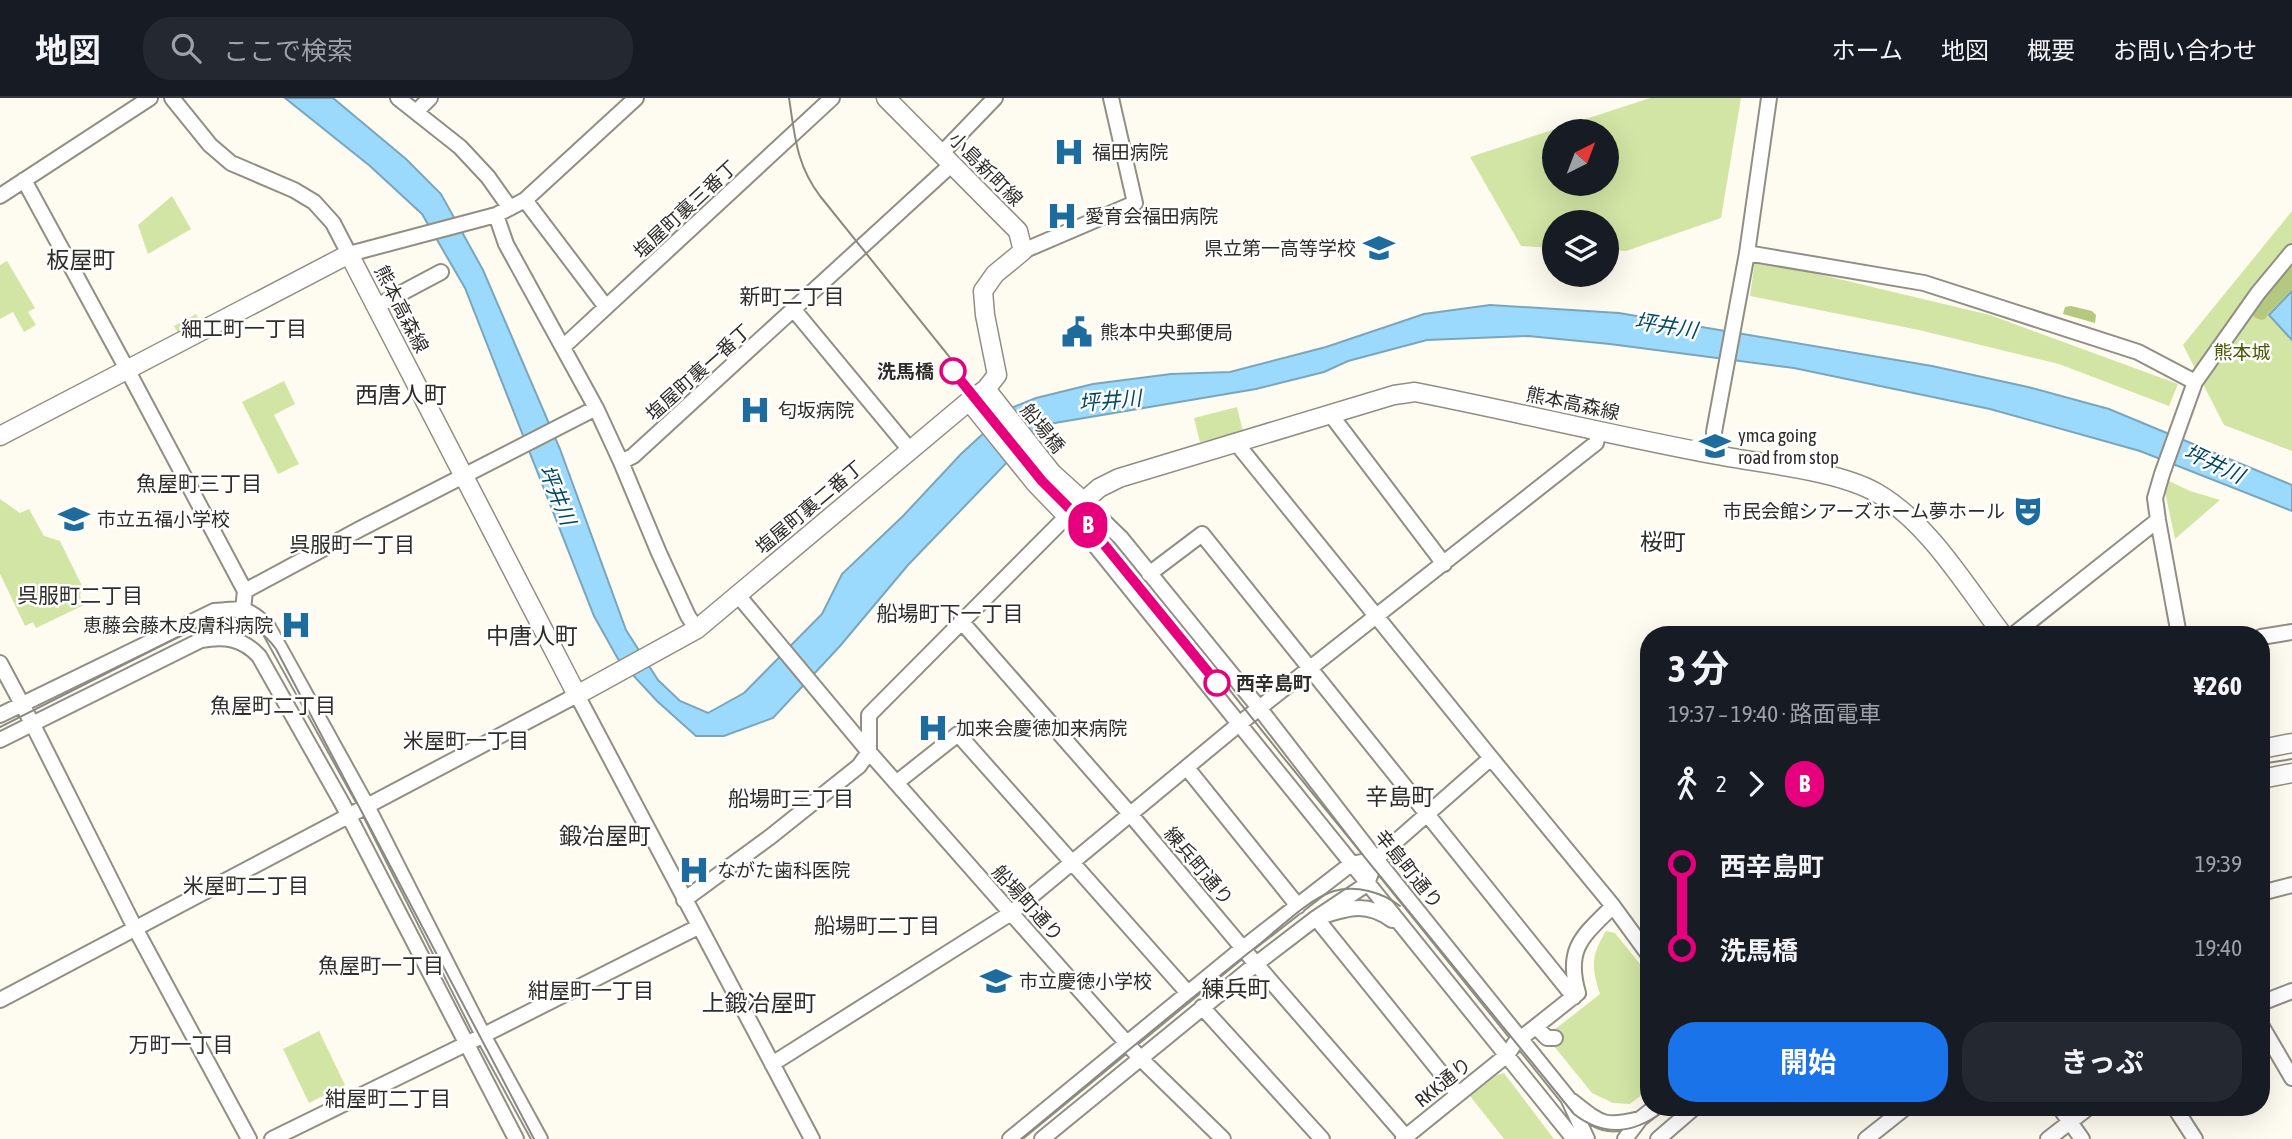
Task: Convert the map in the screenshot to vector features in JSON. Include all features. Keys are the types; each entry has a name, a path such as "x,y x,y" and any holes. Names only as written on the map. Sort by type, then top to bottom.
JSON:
{"main road":[{"name":"小島新町線","path":"886,98 1018,230 1023,251"},
{"path":"986,389 997,375 983,291 995,274 1023,251"},
{"name":"熊本高森線","path":"0,436 349,254 577,695"},
{"name":"塩屋町裏二番丁","path":"577,695 697,629 986,389"},
{"name":"船場橋","path":"986,389 1052,473 1083,501"},
{"name":"熊本高森線","path":"1067,516 1100,488 1119,478 1415,391 1716,455 1854,481 1878,493 1897,507 1932,542 1996,626"},
{"path":"969,401 1036,484 1067,516"},
{"path":"2270,747 2292,743"},
{"path":"2270,777 2292,773"}],"street":[{"path":"0,196 150,98"},
{"path":"172,98 210,145 231,163 314,202 333,223 349,254 421,233 470,223 496,215 525,200 636,98"},
{"path":"398,98 417,111 469,157 488,177 510,208"},
{"path":"417,111 430,98"},
{"name":"塩屋町裏三番丁","path":"563,347 832,98"},
{"name":"塩屋町裏一番丁","path":"621,461 633,456 794,310 946,159 996,98"},
{"path":"1023,251 1136,203 1111,98"},
{"path":"1716,455 1714,432 1747,253 1769,98"},
{"path":"24,180 245,591 243,609"},
{"path":"525,200 606,307"},
{"path":"496,215 506,244 596,408 688,617 697,629"},
{"path":"2177,626 2155,498 2162,474 2195,382 2258,293 2292,252"},
{"path":"1747,253 1924,283 2138,352 2195,382"},
{"path":"377,306 441,272"},
{"path":"794,310 910,450"},
{"path":"245,591 596,408"},
{"path":"1331,415 1444,564"},
{"path":"772,1063 1011,913 1239,724 1595,443 1599,430"},
{"path":"1237,443 1613,906 1640,943"},
{"name":"辛島町通り","path":"1083,501 1121,538 1260,709 1376,859 1568,1098 1587,1139"},
{"path":"684,900 770,837 859,766 869,752 869,715 1067,516"},
{"name":"辛島町通り","path":"1067,516 1090,540 1367,884 1408,930 1574,1139"},
{"path":"2023,626 2158,520"},
{"path":"1149,574 1202,534 1576,995"},
{"name":"船場町通り","path":"737,594 869,752 1140,1058 1223,1139"},
{"path":"0,715 214,611 243,609 257,617 268,627 367,806 483,1035 540,1139"},
{"name":"練兵町通り","path":"961,621 1131,815 1405,1138"},
{"path":"2270,636 2292,632"},
{"path":"0,740 201,639 222,636 249,645 259,656 349,816 516,1139"},
{"path":"0,663 33,723 135,928 249,1139"},
{"path":"0,1000 577,695 812,1139"},
{"path":"896,783 958,734 1188,993"},
{"path":"1042,1139 1255,964 1367,884 1376,859 1491,758"},
{"path":"1188,768 1298,906"},
{"path":"1010,1139 1243,948 1351,864 1376,859"},
{"path":"2270,891 2292,885"},
{"path":"1576,995 1576,947 1587,931 1613,906"},
{"path":"1316,918 1355,907 1382,912 1408,930"},
{"path":"1316,918 1458,1094"},
{"path":"272,1139 698,927"},
{"path":"2270,1000 2292,991"},
{"name":"RKK通り","path":"1405,1138 1576,995"},
{"path":"1202,1007 1322,1139"},
{"path":"1536,1027 1547,1038 1555,1038"},
{"path":"2270,1040 2292,1078"},
{"path":"1568,1098 1596,1120 1616,1125 1640,1119"},
{"path":"1625,1139 1644,1116"},
{"path":"1658,1139 1685,1116"},
{"path":"1866,1139 1895,1116"},
{"path":"2067,1116 2082,1139"},
{"path":"2048,1139 2078,1116"},
{"path":"2180,1116 2195,1139"}],"green space":[{"path":"1650,98 1741,98 1721,218 1626,251 1619,251 1619,210 1542,210 1542,247 1521,246 1470,157 1542,133 1542,196 1619,196 1619,119 1586,119"},
{"path":"172,196 191,229 148,254 138,225"},
{"name":"熊本城","path":"2292,211 2292,451 2224,425 2183,345"},
{"path":"2292,257 2292,289 2265,319 2254,317 2251,310"},
{"path":"1755,259 1990,315 2178,384 2169,406 2059,364 1919,330 1750,296"},
{"path":"7,261 35,308 28,312 36,325 24,332 13,312 0,319 0,265"},
{"path":"2065,307 2092,311 2096,315 2095,323 2063,314"},
{"path":"196,314 204,328 182,339 174,326"},
{"path":"284,381 295,404 274,415 299,464 278,474 242,402"},
{"path":"1237,407 1243,431 1200,442 1194,418"},
{"path":"2167,480 2190,491 2220,500 2175,539 2165,492"},
{"path":"0,499 20,513 29,509 44,536 60,541 82,586 80,596 84,605 36,628 33,622 25,626 0,574"},
{"path":"1606,931 1615,933 1640,964 1640,1096 1630,1104 1613,1103 1592,1093 1549,1040 1549,1034 1600,994 1594,961 1597,947"},
{"path":"319,1031 345,1085 309,1103 283,1049"},
{"path":"1504,1073 1554,1139 1504,1139 1470,1096 1497,1075"}],"water":[{"name":"坪井川","path":"285,98 333,98 406,159 441,194 483,270 560,449 626,630 658,680 680,701 708,713 744,693 822,614 842,574 903,516 961,454 1011,408 1036,398 1093,384 1171,374 1230,372 1326,347 1424,314 1490,305 1619,313 1932,366 2028,387 2109,409 2292,485 2292,511 2140,451 1990,409 1794,368 1528,336 1427,340 1348,361 1324,372 1256,389 1043,425 908,565 840,646 773,718 724,736 696,736 657,701 618,659 594,616 465,288 422,214 370,166"},
{"path":"2292,291 2292,340 2269,315"}],"tram line":[{"path":"789,98 801,161 820,196 1046,477 1087,515 1114,545 1574,1114 1586,1122 1610,1130 1633,1127 1656,1116"},
{"name":"B","path":"953,371 1042,481 1090,527 1217,683"},
{"path":"0,727 204,624 235,621 262,634 276,649 534,1139"},
{"path":"2270,763 2292,759"},
{"path":"1021,1139 1314,901 1334,891 1360,889 1400,906"}],"place":[{"name":"福田病院","path":"1069,152"},
{"name":"愛育会福田病院","path":"1062,216"},
{"name":"県立第一高等学校","path":"1379,248"},
{"name":"熊本中央郵便局","path":"1077,332"},
{"name":"洗馬橋","path":"953,371"},
{"name":"匂坂病院","path":"755,410"},
{"name":"ymca going road from stop","path":"1715,446"},
{"name":"市民会館シアーズホーム夢ホール","path":"2028,511"},
{"name":"市立五福小学校","path":"74,519"},
{"name":"恵藤会藤木皮膚科病院","path":"296,625"},
{"name":"西辛島町","path":"1217,683"},
{"name":"加来会慶徳加来病院","path":"933,728"},
{"name":"ながた歯科医院","path":"694,870"},
{"name":"市立慶徳小学校","path":"996,981"}],"district":[{"name":"板屋町","path":"81,260"},
{"name":"新町二丁目","path":"792,297"},
{"name":"細工町一丁目","path":"244,329"},
{"name":"西唐人町","path":"401,395"},
{"name":"魚屋町三丁目","path":"199,484"},
{"name":"桜町","path":"1663,542"},
{"name":"呉服町一丁目","path":"352,545"},
{"name":"呉服町二丁目","path":"80,596"},
{"name":"船場町下一丁目","path":"950,614"},
{"name":"中唐人町","path":"532,636"},
{"name":"魚屋町二丁目","path":"273,706"},
{"name":"米屋町一丁目","path":"466,741"},
{"name":"辛島町","path":"1400,797"},
{"name":"船場町三丁目","path":"791,799"},
{"name":"鍛冶屋町","path":"605,836"},
{"name":"米屋町二丁目","path":"246,886"},
{"name":"船場町二丁目","path":"877,926"},
{"name":"魚屋町一丁目","path":"381,966"},
{"name":"練兵町","path":"1236,989"},
{"name":"紺屋町一丁目","path":"591,991"},
{"name":"上鍛冶屋町","path":"759,1003"},
{"name":"万町一丁目","path":"181,1045"},
{"name":"紺屋町二丁目","path":"388,1099"}]}
